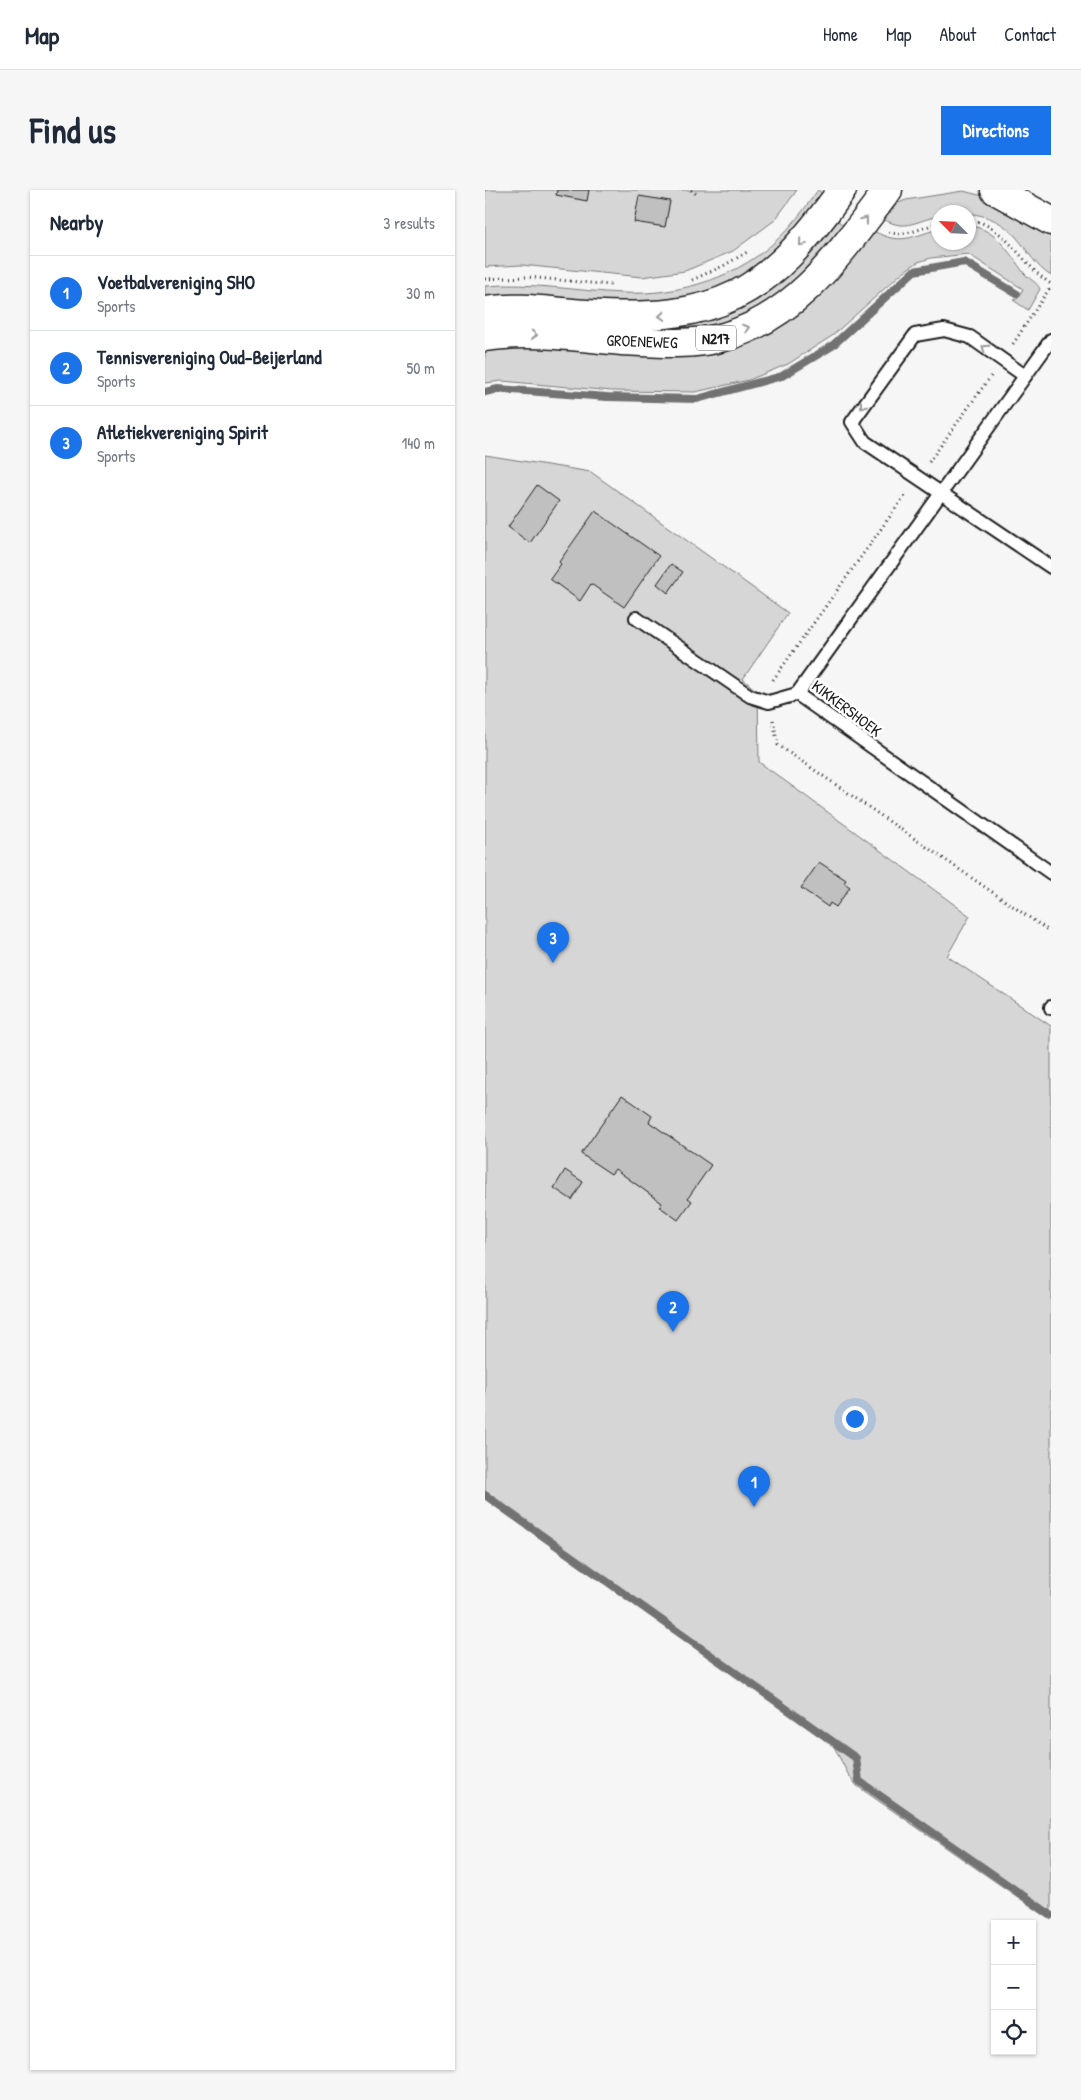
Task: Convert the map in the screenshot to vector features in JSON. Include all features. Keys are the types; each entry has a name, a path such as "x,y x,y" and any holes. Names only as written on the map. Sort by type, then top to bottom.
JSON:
{"main road":[{"name":"GROENEWEG","path":"485,312 522,309 642,317 698,310 731,298 761,282 801,245 842,190"},
{"name":"GROENEWEG","path":"485,337 519,334 647,343 689,343 723,337 758,324 798,298 829,266 888,190"},
{"path":"995,190 1051,221"},
{"path":"1031,190 1051,209"}],"lane":[{"path":"1025,376 969,337 943,330 915,335 852,422 865,442 917,479 940,492 1051,567"},
{"name":"KIKKERSHOEK","path":"1051,340 940,492 797,694 1051,873"},
{"path":"636,618 750,696 769,702 785,699 797,694"}],"path":[{"path":"691,190 699,196"},
{"path":"976,221 988,225 1002,234 1030,268 1051,285 1003,360 766,689 778,745 1049,931"},
{"path":"689,280 723,266 752,249"},
{"path":"485,279 527,277 619,286"}],"shaded area":[{"path":"485,190 797,190 775,220 733,251 685,271 642,277 521,265 485,267"},
{"path":"818,190 826,196 805,223 730,289 664,306 485,302 485,286 519,285 644,293 666,291 708,281 729,273 766,250 792,224"},
{"path":"963,191 991,198 1051,237 1051,276 1036,263 1009,230 1000,223 976,215 976,205 931,205 931,218 908,225 895,224 878,216 893,205 906,200"},
{"path":"836,217 841,224 850,225 767,310 685,335 485,319 684,322"},
{"path":"976,227 987,231 1001,243 1024,273 1040,289 1028,310 1013,300 1017,299 1023,289 968,254 931,258 918,262 903,272 832,336 788,364 749,380 695,392 612,391 502,381 485,383 485,348 712,348 869,228 879,234 895,239 931,231 931,250 976,250"},
{"path":"485,455 591,472 788,613 743,679 758,692 759,762 970,916 947,956 1051,1026 1051,1920 857,1786 848,1774 829,1737 485,1499"}],"building":[{"path":"557,190 589,190 587,201 556,195"},
{"path":"639,196 670,201 665,227 634,222"},
{"path":"537,485 559,501 530,543 508,527"},
{"path":"595,511 659,556 624,607 591,584 580,601 550,579 561,564 559,562"},
{"path":"671,564 683,572 668,593 657,584"},
{"path":"819,862 846,880 844,883 850,887 836,907 830,903 828,907 801,888"},
{"path":"622,1095 652,1116 649,1122 711,1165 688,1198 692,1201 678,1220 660,1207 662,1203 615,1169 611,1174 581,1154"},
{"path":"565,1170 583,1182 572,1200 554,1188"}],"waterway":[{"path":"485,392 498,389 607,397 697,399 782,376 832,346 914,271 964,262 1017,294"},
{"path":"485,1495 856,1758 859,1781 1051,1915"}],"place":[{"name":"Atletiekvereniging Spirit","path":"553,963"},
{"name":"Tennisvereniging Oud-Beijerland","path":"673,1332"},
{"name":"Voetbalvereniging SHO","path":"754,1507"}]}
